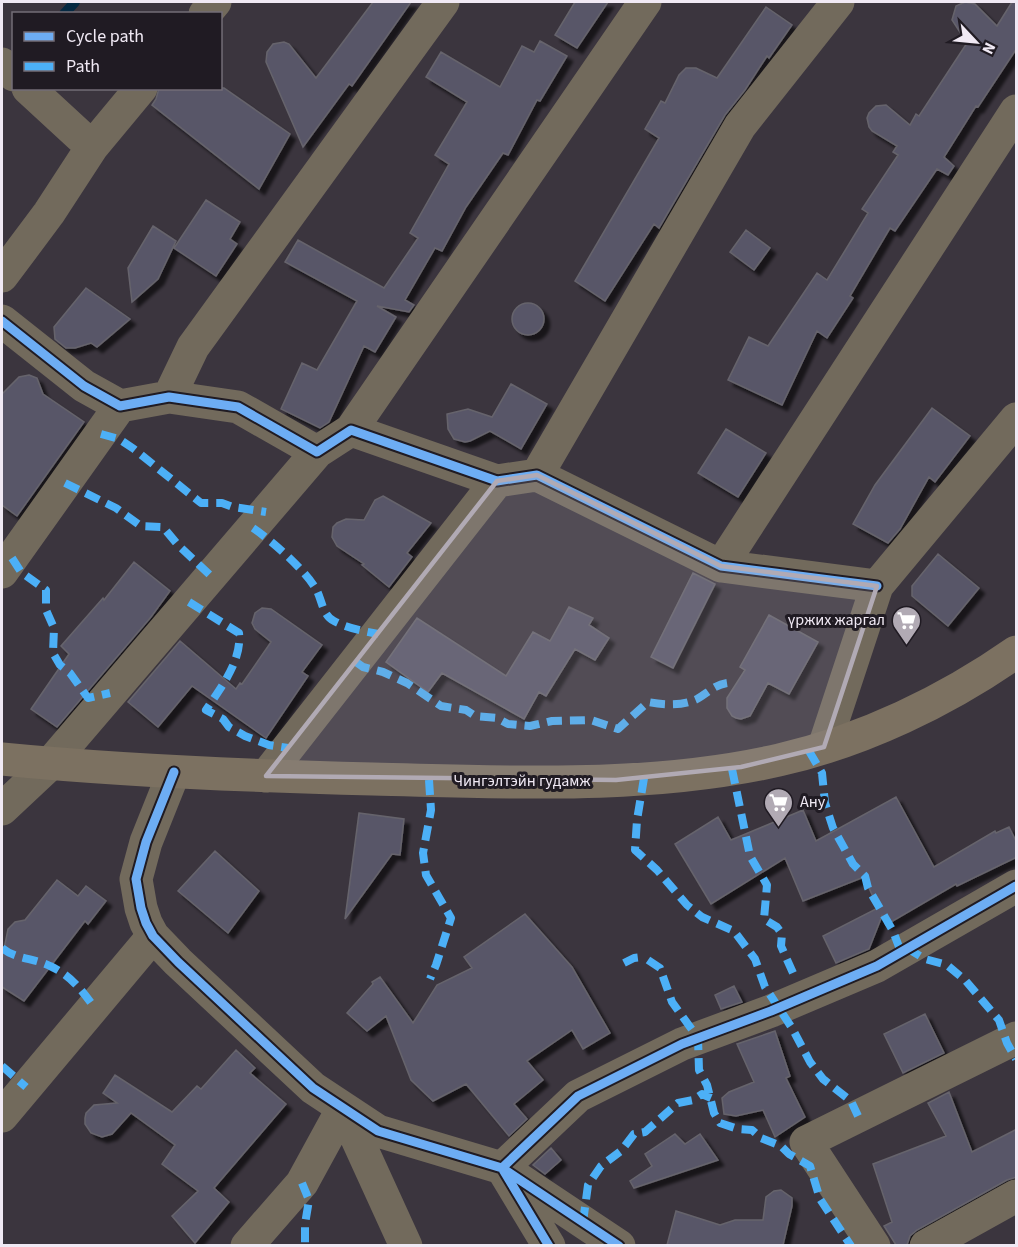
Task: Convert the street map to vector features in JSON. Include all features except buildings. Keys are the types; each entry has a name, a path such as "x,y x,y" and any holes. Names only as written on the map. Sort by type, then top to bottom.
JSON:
{"main road":[{"name":"Чингэлтэйн гудамж","path":"2,759 174,772 266,776 513,782 616,780 741,767 824,747 925,705 1016,654"}],"street":[{"path":"169,397 193,347 443,2"},
{"path":"2,809 50,764 317,452 351,430 645,2"},
{"path":"537,475 740,126 838,2"},
{"path":"30,90 92,147"},
{"path":"2,276 49,213 92,147 139,90"},
{"path":"722,566 1017,111"},
{"path":"2,321 84,386 120,406 169,397 238,407 317,452"},
{"path":"2,572 120,406"},
{"path":"824,747 877,586 1017,419"},
{"path":"351,430 497,481 537,475 722,566 877,586"},
{"path":"266,776 497,481"},
{"path":"174,772 146,842 136,879 141,908 153,936 313,1088 343,1108 378,1131 502,1167 619,1245"},
{"path":"502,1167 578,1096 682,1044 771,1011 877,966 1017,886"},
{"path":"2,1116 153,936"},
{"path":"874,1245 806,1142 1017,1038"},
{"path":"248,1245 302,1183 343,1108"},
{"path":"343,1108 406,1245"},
{"path":"502,1167 549,1245"},
{"path":"926,1245 1017,1196"}],"highlighted area":[{"path":"537,475 721,566 877,586 824,747 741,767 616,780 266,776 497,481"}],"waterway":[{"path":"66,12 75,2"}],"marked path":[{"path":"101,434 119,439 134,449 201,503 222,503 266,512"},
{"path":"65,483 116,508 141,526 163,527 178,545 211,576"},
{"path":"253,528 278,548 311,581 330,618 350,627 378,634"},
{"path":"12,558 21,572 46,590 46,610 54,628 53,653 60,665 70,673 88,698 110,693"},
{"path":"189,602 239,633 234,664 206,710 223,719 229,727 245,736 269,745 288,748"},
{"path":"356,662 363,667 383,672 407,683 441,706 466,710 475,716 497,718 508,724 530,726 552,721 591,720 618,729 648,702 685,703 727,683"},
{"path":"809,751 822,773 825,803 833,828 853,864 865,876 868,888 893,931 901,952"},
{"path":"732,769 750,856 767,885 764,919 777,927 782,934 781,946 793,973"},
{"path":"644,778 635,850 657,870 687,905 702,917 734,931 755,959 765,987 792,1028 810,1062 823,1079 851,1101 858,1116"},
{"path":"429,780 431,810 423,853 426,875 451,918 430,979"},
{"path":"2,948 7,952 44,963 57,970 80,988 94,1007"},
{"path":"907,948 925,959 947,965 965,980 999,1020 1007,1043 1016,1059"},
{"path":"624,963 642,957"},
{"path":"648,960 660,968 672,1002 698,1038 699,1070 707,1085 714,1113 720,1123 738,1129 752,1130 761,1138 781,1146 789,1154 810,1166 820,1199 851,1246"},
{"path":"2,1066 26,1087"},
{"path":"583,1222 588,1185 601,1166 621,1151 634,1134 645,1132 678,1103 693,1100 702,1094 711,1098"},
{"path":"302,1183 309,1200 305,1224 305,1246"}],"cycle path":[{"path":"2,321 84,386 120,406 169,397 238,407 317,452 351,430 497,481 537,475 721,566 877,586"},
{"path":"174,772 146,842 136,879 141,908 153,936 313,1088 378,1131 502,1168 619,1246"},
{"path":"549,1246 502,1168 578,1096 682,1044 771,1011 877,966 1016,886"}],"place":[{"name":"үржих жаргал","path":"906,646"},
{"name":"Ану","path":"779,828"}]}
